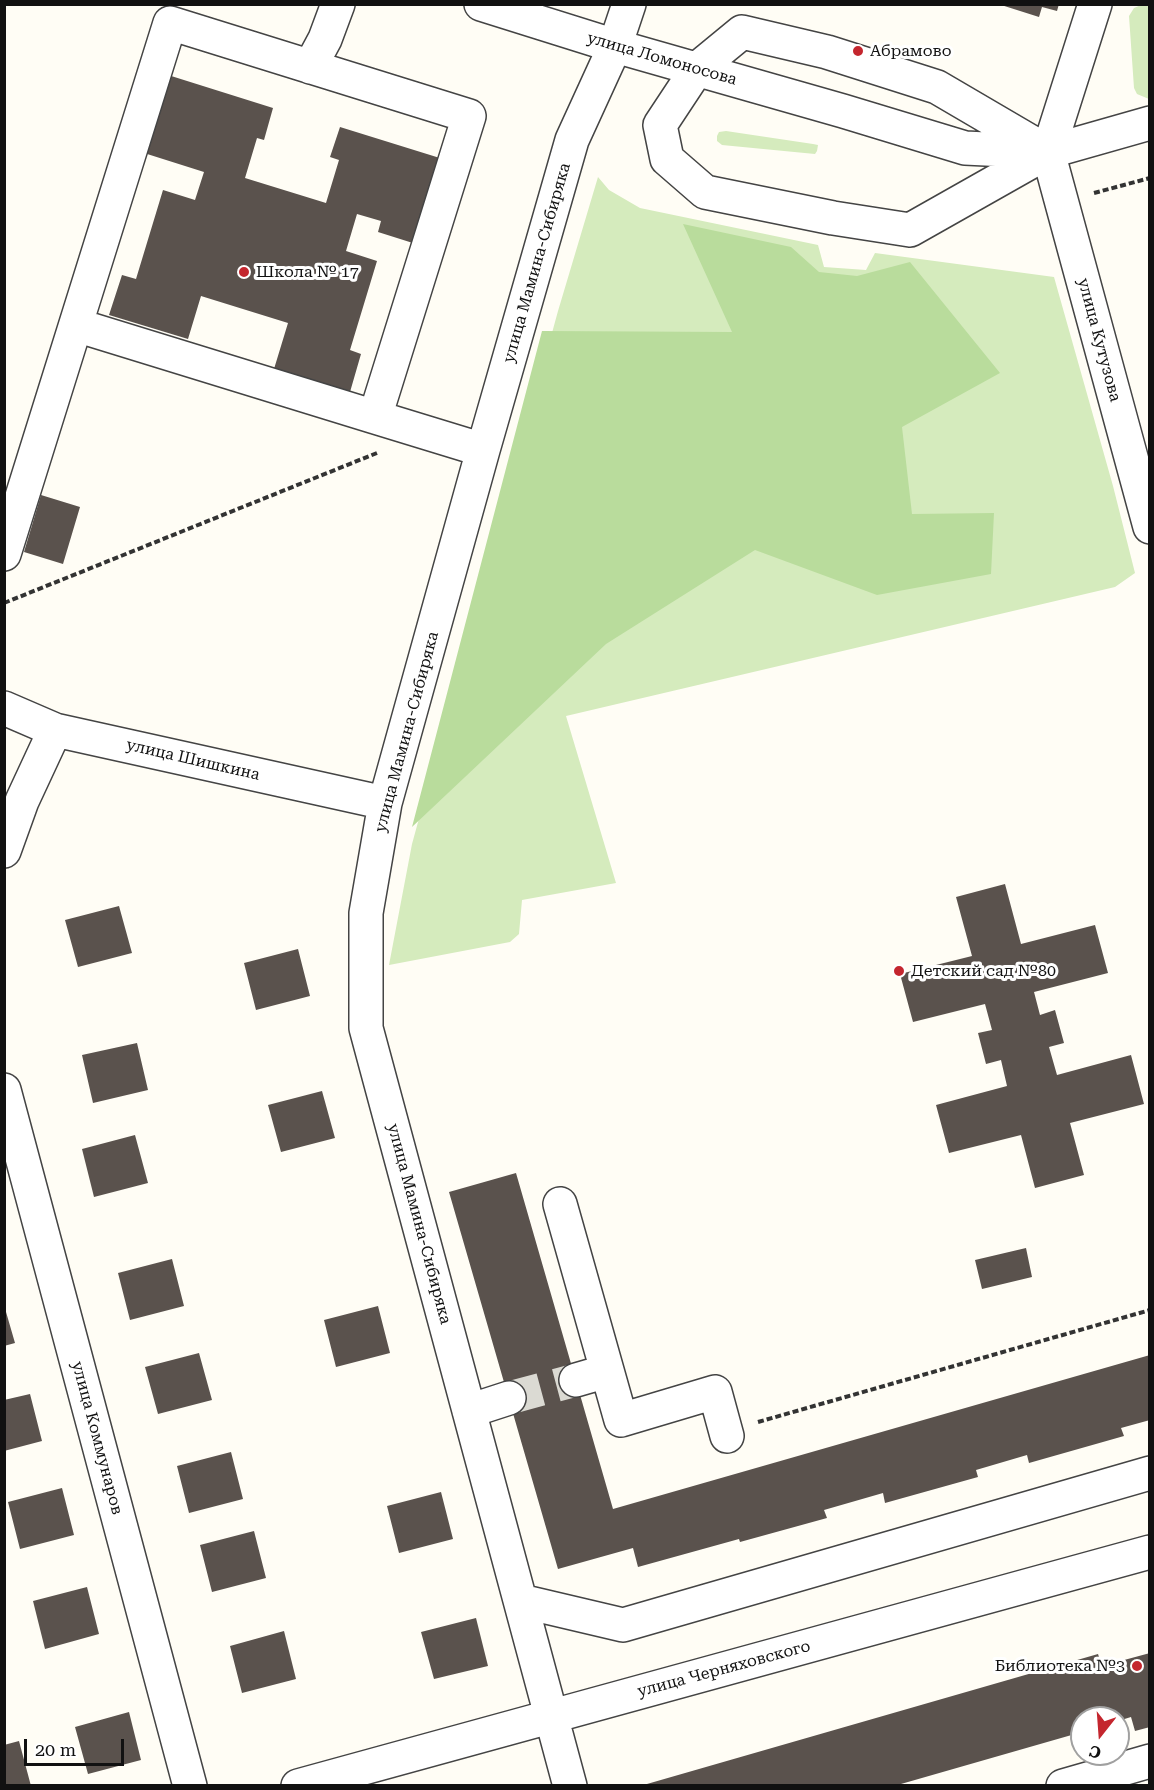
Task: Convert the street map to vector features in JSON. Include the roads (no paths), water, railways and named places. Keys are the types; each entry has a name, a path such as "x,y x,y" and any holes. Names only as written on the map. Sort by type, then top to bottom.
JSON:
{"street":[{"path":"310,67 325,39 338,4"},
{"name":"улица Ломоносова","path":"481,4 615,46 965,148 1048,152 1149,123"},
{"name":"улица Мамина-Сибиряка","path":"570,1785 366,1028 366,913 385,803 572,140 615,46 629,4"},
{"path":"1048,152 937,87 827,52 742,32 697,69 660,125 667,159 705,192 833,218 910,230 1048,152 1095,4"},
{"path":"4,554 170,23 469,116 375,417"},
{"name":"улица Кутузова","path":"1048,152 1149,527"},
{"path":"76,325 483,450"},
{"name":"улица Шишкина","path":"4,708 55,730 385,803"},
{"path":"4,851 22,801 55,730"},
{"name":"улица Коммунаров","path":"4,1090 190,1785"},
{"path":"561,1204 621,1420 716,1392 726,1434"},
{"path":"576,1380 607,1371"},
{"path":"469,1411 509,1398"},
{"path":"520,1601 623,1625 1149,1473"},
{"name":"улица Черняховского","path":"298,1785 1149,1552"},
{"path":"1062,1785 1149,1761"}],"tunnel":[{"path":"509,1398 576,1380"}],"place":[{"name":"Абрамово","path":"858,51"},
{"name":"Школа № 17","path":"244,272"},
{"name":"Детский сад №80","path":"899,971"},
{"name":"Библиотека №3","path":"1137,1666"}]}
